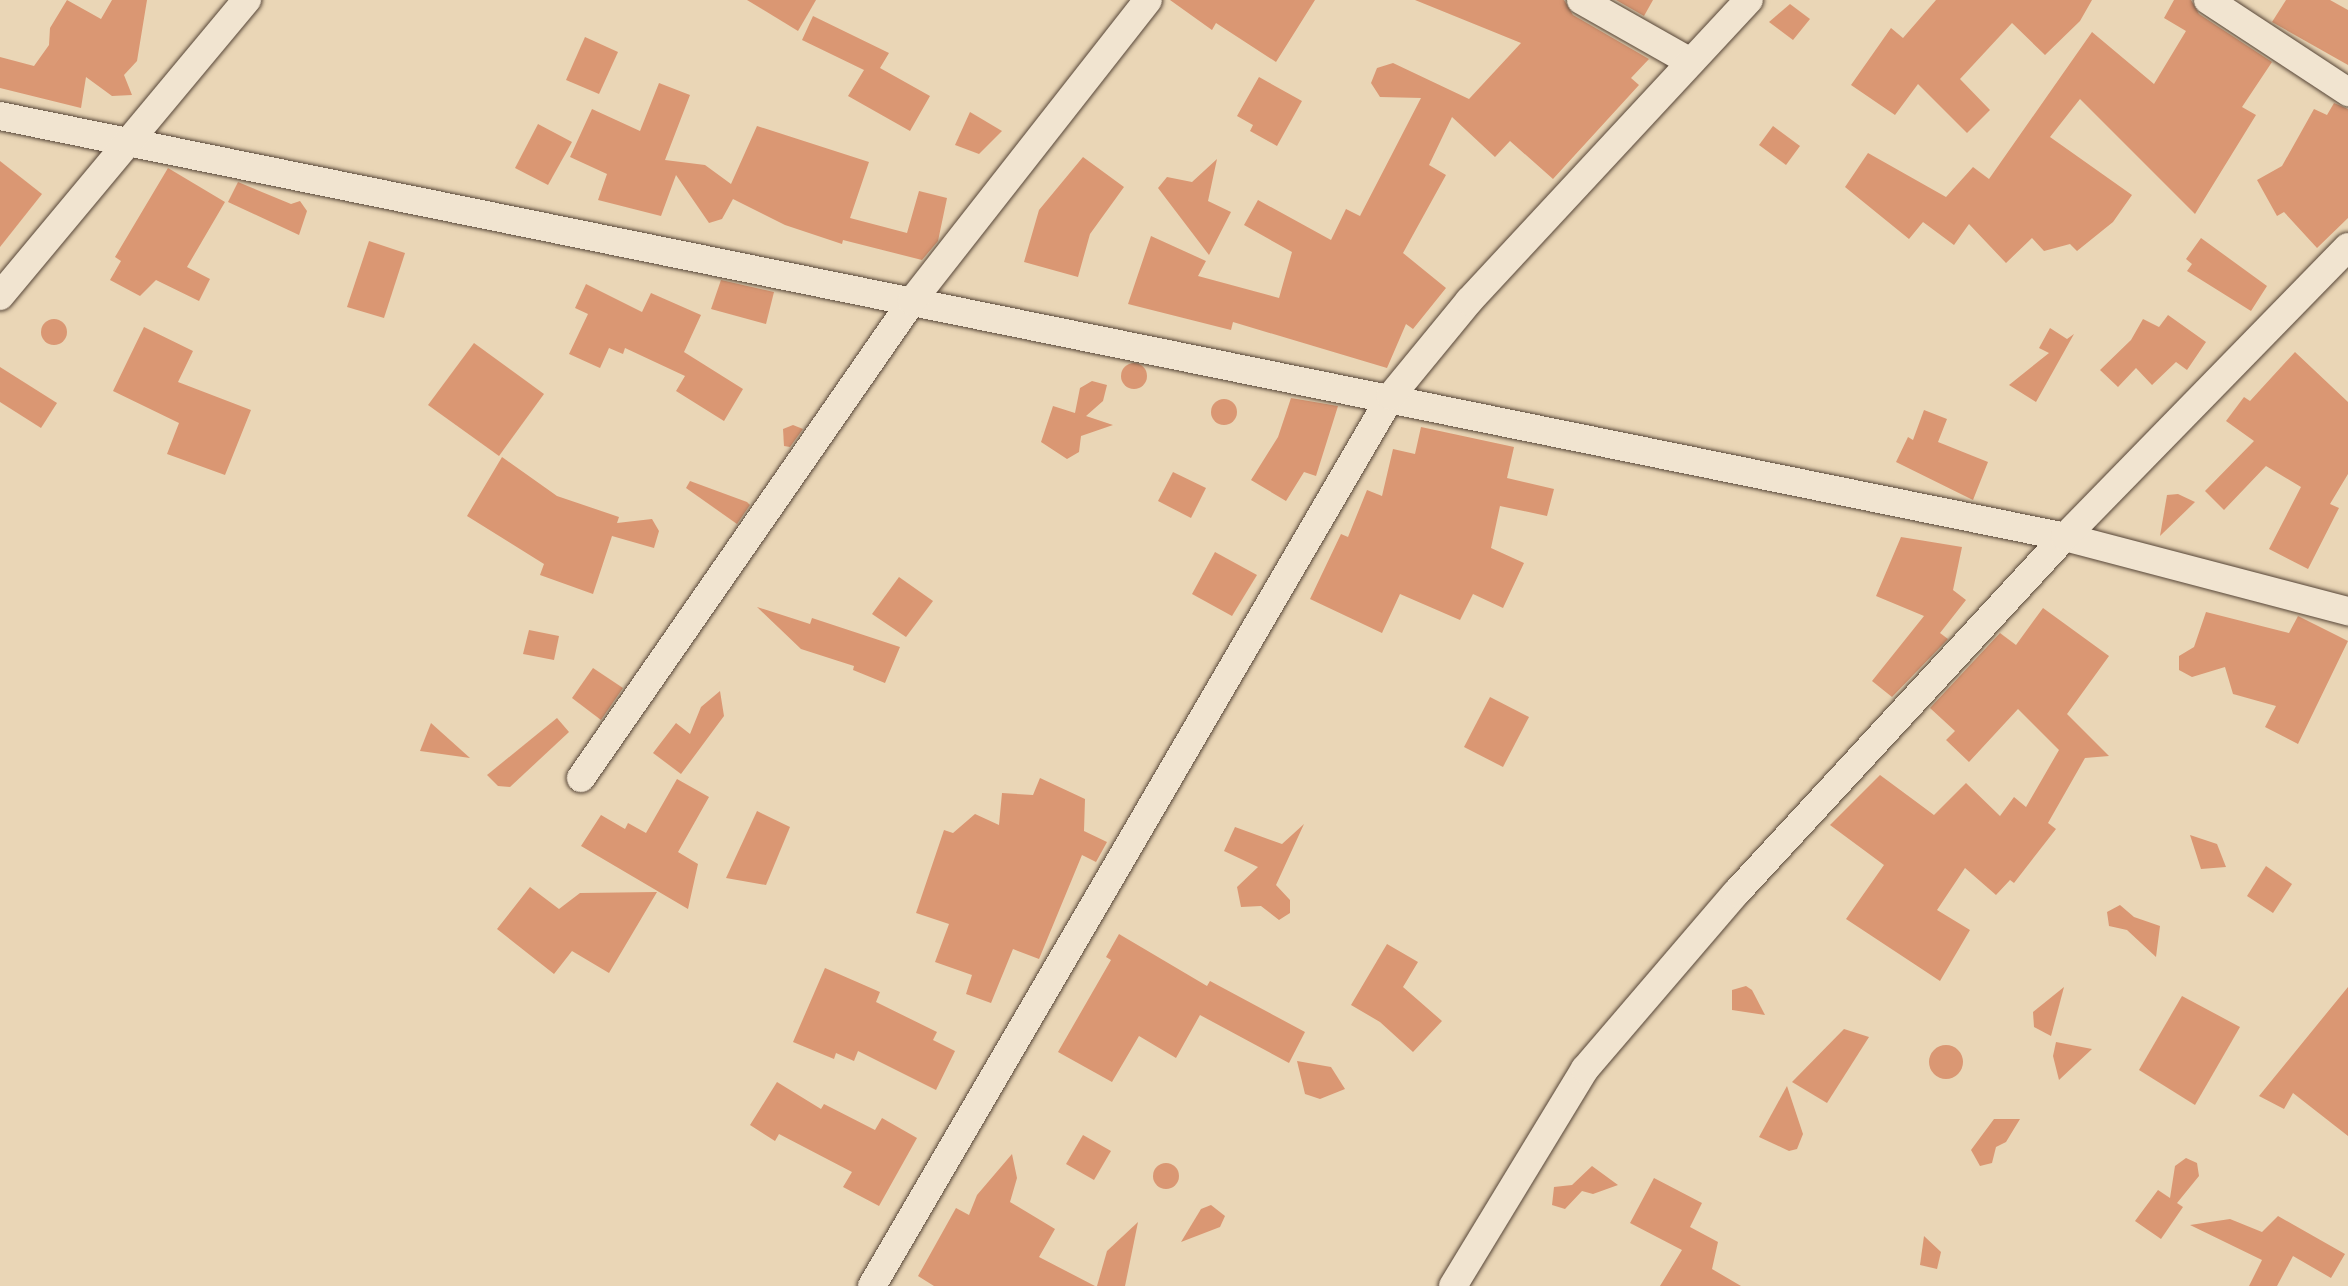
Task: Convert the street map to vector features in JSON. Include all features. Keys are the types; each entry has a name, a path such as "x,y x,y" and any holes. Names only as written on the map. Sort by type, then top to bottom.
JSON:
{"street":[{"path":"0,296 247,0"},
{"path":"581,778 912,301 1148,0"},
{"path":"1581,0 1689,61"},
{"path":"872,1286 1391,396 1469,301 1749,0"},
{"path":"2208,0 2348,92"},
{"path":"0,116 127,145 1391,396 2065,537 2348,611"},
{"path":"1453,1286 1585,1069 1736,893 2065,537 2348,247"}],"building":[{"path":"67,0 101,19 112,0 147,0 137,61 124,75 132,95 112,96 86,77 81,108 0,88 0,57 34,66 49,45 50,28"},
{"path":"747,0 816,0 798,31"},
{"path":"1170,0 1315,0 1276,62 1216,23 1212,30"},
{"path":"1415,0 1564,0 1573,15 1649,59 1631,78 1639,85 1553,179 1510,141 1495,157 1452,117 1429,165 1446,175 1403,253 1446,288 1413,329 1406,324 1387,368 1233,322 1231,330 1128,304 1151,236 1206,261 1198,276 1279,298 1292,252 1244,225 1258,200 1331,240 1346,209 1360,216 1421,98 1380,97 1371,83 1377,68 1393,63 1469,99 1521,43"},
{"path":"1616,0 1653,0 1644,16"},
{"path":"1936,0 2092,0 2080,21 2045,55 2012,23 1960,79 1990,110 1967,133 1918,84 1895,115 1851,85 1891,28 1903,38"},
{"path":"2174,0 2191,0 2199,14 2272,62 2242,107 2256,115 2195,214 2080,99 2050,137 2132,195 2113,222 2077,251 2070,244 2044,251 2032,238 2006,263 1969,224 1954,245 1923,222 1909,239 1845,187 1868,153 1946,197 1973,167 1989,179 2092,32 2154,84 2186,31 2164,18"},
{"path":"2286,0 2330,0 2348,10 2348,65 2272,22"},
{"path":"1790,4 1810,19 1793,40 1769,22"},
{"path":"813,16 889,53 880,68 930,96 910,131 848,96 864,70 802,40"},
{"path":"585,37 618,52 599,94 566,80"},
{"path":"1259,77 1302,101 1277,146 1250,131 1253,125 1237,116"},
{"path":"659,83 690,95 665,160 705,165 731,184 757,126 869,162 850,218 907,233 919,191 947,198 938,241 922,260 843,240 842,244 785,225 733,199 722,219 709,223 676,175 661,216 598,200 607,174 570,157 592,109 640,131"},
{"path":"2334,103 2348,109 2348,218 2317,248 2284,212 2277,216 2257,180 2282,166 2314,109 2327,115"},
{"path":"970,112 1002,131 979,154 955,145"},
{"path":"538,124 572,142 548,185 515,168"},
{"path":"1773,126 1800,146 1786,165 1759,145"},
{"path":"1083,157 1124,187 1090,234 1078,277 1024,262 1039,210"},
{"path":"1217,159 1208,201 1231,212 1209,255 1158,188 1167,177 1192,182"},
{"path":"0,161 42,194 0,247"},
{"path":"168,168 225,202 187,267 210,279 199,301 156,280 140,296 110,280 121,261 115,257"},
{"path":"238,182 291,204 300,201 307,211 299,235 228,202"},
{"path":"2201,238 2267,286 2251,311 2187,271 2192,264 2186,259"},
{"path":"369,241 405,253 384,318 347,307"},
{"path":"721,280 774,292 766,324 711,309"},
{"path":"586,284 642,312 651,293 701,315 684,352 743,389 724,421 676,391 685,376 625,348 623,354 609,348 600,368 569,354 588,314 575,308"},
{"path":"2168,315 2206,342 2187,370 2176,362 2152,385 2136,368 2118,387 2100,370 2131,340 2143,319 2159,327"},
{"path":"54,319 63,323 67,332 63,341 54,345 45,341 41,332 45,323"},
{"path":"144,327 193,351 178,382 251,410 225,475 167,454 179,423 113,391"},
{"path":"2050,328 2067,339 2074,334 2036,402 2009,385 2049,353 2039,348"},
{"path":"474,343 544,394 499,456 428,405"},
{"path":"2295,352 2348,402 2348,474 2330,504 2339,508 2308,569 2269,549 2301,487 2266,466 2224,510 2205,491 2254,441 2226,421 2244,397 2250,401"},
{"path":"1134,363 1143,367 1147,376 1143,385 1134,389 1125,385 1121,376 1125,367"},
{"path":"0,367 57,403 41,428 0,402"},
{"path":"1092,381 1107,385 1103,401 1086,416 1113,425 1081,436 1079,452 1067,459 1041,442 1053,406 1075,413 1080,388"},
{"path":"1291,398 1338,406 1316,476 1304,472 1286,501 1251,480 1278,437"},
{"path":"1224,399 1233,403 1237,412 1233,421 1224,425 1215,421 1211,412 1215,403"},
{"path":"1924,410 1947,419 1938,442 1988,462 1973,500 1896,462 1908,437 1913,440"},
{"path":"793,425 803,429 790,447 784,446 783,429"},
{"path":"1421,427 1514,447 1507,478 1554,489 1547,516 1500,506 1491,548 1524,563 1503,608 1473,594 1460,620 1400,594 1382,633 1310,599 1341,534 1348,537 1367,490 1382,496 1393,449 1415,454"},
{"path":"502,457 557,496 619,517 617,523 652,519 659,531 654,548 612,536 593,594 540,575 544,564 467,516"},
{"path":"1173,472 1206,488 1191,518 1158,501"},
{"path":"690,481 750,505 737,524 686,488"},
{"path":"2178,494 2195,502 2160,536 2167,495"},
{"path":"1901,537 1962,547 1953,590 1966,600 1940,633 1948,639 1892,697 1872,681 1924,616 1876,596"},
{"path":"1215,552 1257,575 1232,616 1192,594"},
{"path":"899,577 933,601 906,637 872,614"},
{"path":"757,607 810,624 812,618 900,647 885,683 853,670 854,666 801,649"},
{"path":"2043,608 2109,656 2067,714 2109,756 2085,758 2048,823 2056,829 2014,883 2010,880 1996,895 1965,868 1937,910 1970,930 1940,981 1846,919 1884,865 1830,825 1880,775 1934,815 1966,783 2000,816 2014,797 2026,807 2059,750 2018,709 1969,762 1946,740 1955,731 1930,708 2000,633 2016,645"},
{"path":"2206,612 2289,633 2298,616 2348,641 2298,744 2265,727 2276,706 2233,694 2225,667 2192,677 2179,670 2179,656 2194,647"},
{"path":"529,630 559,636 554,660 523,654"},
{"path":"593,668 623,688 601,720 572,698"},
{"path":"720,691 724,716 681,774 653,753 676,723 690,734 701,707"},
{"path":"1490,697 1529,717 1503,767 1464,747"},
{"path":"557,718 569,732 510,787 498,786 487,775"},
{"path":"431,723 470,758 420,751"},
{"path":"1040,778 1085,799 1084,831 1107,842 1096,862 1082,855 1039,959 1013,949 991,1003 966,994 972,975 935,962 949,924 916,913 944,830 953,833 975,814 999,825 1002,793 1033,795"},
{"path":"677,779 709,797 678,852 698,864 688,909 581,846 601,815 625,829 628,823 646,833"},
{"path":"757,811 790,827 766,885 726,878"},
{"path":"1304,824 1276,885 1290,900 1290,913 1279,920 1261,906 1241,907 1237,887 1258,867 1224,851 1235,827 1282,844"},
{"path":"2190,835 2217,844 2226,867 2201,869"},
{"path":"2266,866 2292,884 2273,913 2247,896"},
{"path":"530,887 559,909 580,893 657,892 609,973 572,951 554,974 497,929"},
{"path":"2120,905 2134,917 2160,926 2156,957 2127,930 2109,926 2107,912"},
{"path":"1119,934 1207,986 1210,981 1305,1032 1289,1063 1200,1015 1176,1058 1139,1036 1112,1082 1058,1052 1111,960 1106,957"},
{"path":"1387,944 1418,962 1403,987 1442,1021 1413,1052 1380,1022 1351,1005"},
{"path":"825,968 880,992 876,1002 937,1032 933,1040 955,1051 936,1090 858,1051 854,1061 836,1053 834,1059 793,1042"},
{"path":"1746,986 1752,990 1765,1015 1732,1010 1732,990"},
{"path":"2064,987 2051,1036 2034,1027 2033,1012"},
{"path":"2348,987 2348,1136 2293,1093 2284,1109 2259,1096"},
{"path":"2182,996 2240,1027 2195,1105 2139,1070"},
{"path":"1844,1029 1869,1037 1827,1103 1792,1082"},
{"path":"2056,1042 2092,1049 2059,1080 2053,1056"},
{"path":"1946,1045 1958,1050 1963,1062 1958,1074 1946,1079 1934,1074 1929,1062 1934,1050"},
{"path":"1297,1061 1331,1067 1345,1089 1320,1099 1305,1094"},
{"path":"777,1082 821,1109 824,1104 875,1130 882,1118 917,1138 879,1206 843,1187 852,1172 779,1134 775,1141 750,1125"},
{"path":"1787,1086 1803,1134 1797,1149 1789,1151 1759,1137"},
{"path":"1994,1119 2020,1119 2006,1142 1996,1147 1992,1163 1980,1166 1971,1150"},
{"path":"1083,1135 1111,1151 1094,1180 1066,1164"},
{"path":"1012,1154 1017,1178 1010,1202 1055,1229 1039,1257 1095,1286 934,1286 918,1276 956,1208 969,1215 977,1195"},
{"path":"2186,1158 2197,1163 2199,1176 2177,1203 2183,1207 2161,1239 2135,1221 2158,1190 2170,1198 2175,1166"},
{"path":"1166,1163 1175,1167 1179,1176 1175,1185 1166,1189 1157,1185 1153,1176 1157,1167"},
{"path":"1592,1166 1618,1185 1593,1194 1582,1191 1565,1209 1552,1205 1554,1187 1572,1185"},
{"path":"1654,1178 1702,1203 1690,1227 1718,1242 1712,1269 1741,1286 1660,1286 1682,1250 1630,1223"},
{"path":"1211,1205 1225,1216 1220,1227 1181,1242 1201,1209"},
{"path":"2278,1216 2345,1254 2331,1278 2293,1256 2277,1286 2249,1286 2262,1260 2190,1225 2230,1219 2262,1232"},
{"path":"1138,1222 1125,1286 1097,1286 1107,1251"},
{"path":"1924,1236 1941,1252 1937,1269 1920,1265"}]}
